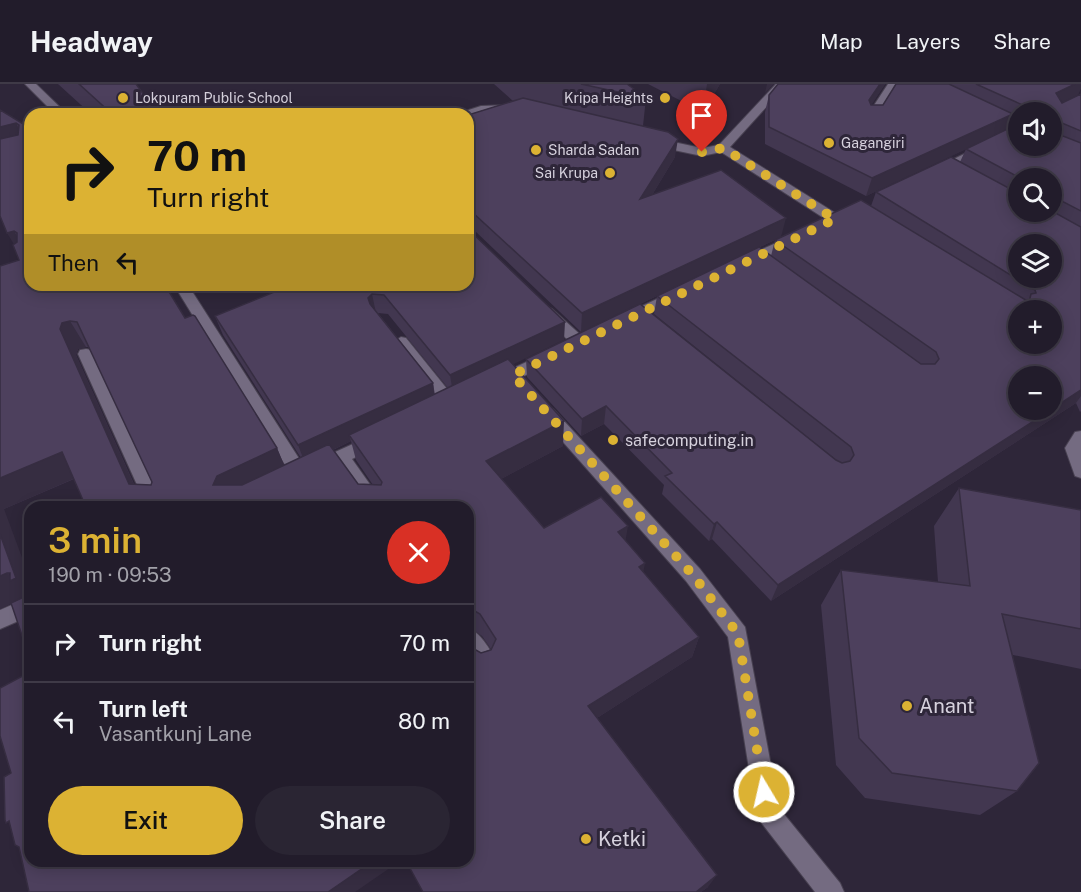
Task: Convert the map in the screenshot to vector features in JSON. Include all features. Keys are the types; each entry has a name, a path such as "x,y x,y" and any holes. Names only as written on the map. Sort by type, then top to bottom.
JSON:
{"street":[{"path":"30,84 55,108"},
{"path":"647,140 702,152 723,148 782,84"},
{"path":"871,119 893,84"},
{"path":"474,111 511,108 523,111"},
{"path":"924,176 1008,133"},
{"path":"723,148 840,217 734,268"},
{"path":"944,167 963,177"},
{"path":"755,258 772,270"},
{"path":"609,328 644,318 692,288"},
{"path":"185,291 296,478 391,433"},
{"path":"482,390 584,340 536,301"},
{"path":"388,327 450,404"},
{"path":"86,354 153,501"},
{"path":"513,375 693,575 738,634 768,813 831,892"},
{"path":"1081,437 1074,448 1081,471"},
{"path":"341,456 372,501"},
{"path":"0,620 24,609"},
{"path":"474,646 485,661"}],"building":[{"path":"79,84 136,84 154,108 105,108"},
{"path":"581,84 627,84 646,98"},
{"path":"778,84 880,84 869,100 871,105 883,105 896,84 949,84 1008,112 1008,116 872,178 769,127 769,95"},
{"path":"976,84 1075,84 1056,93 1061,102 1016,102"},
{"path":"1081,94 1081,131 1062,123 1062,103"},
{"path":"523,98 668,132 678,139 640,199 721,170 786,218 582,313 474,214 474,113"},
{"path":"0,110 24,124 24,291 169,291 185,318 195,316 277,448 217,476 213,485 242,485 329,444 358,484 381,485 382,482 349,435 508,359 564,421 486,461 544,528 601,497 628,526 618,532 645,563 639,567 699,637 588,706 717,875 696,892 423,892 409,867 474,867 474,649 481,653 491,650 496,639 480,614 474,610 474,501 83,501 62,452 0,478 0,266 19,260 13,245 17,242 17,233 14,231 7,233 0,216 0,139 18,135 19,125 16,123 0,127","holes":["77,322 152,482 151,485 129,484 60,329 62,323"]},
{"path":"1008,129 1008,156 1062,156 1062,136 1081,143 1081,211 1062,201 1062,168 1008,168 1008,172 966,149"},
{"path":"951,157 1008,188 1008,222 1062,222 1062,217 1081,227 1081,390 1062,402 1062,366 1008,366 1008,420 1035,420 778,585 717,522 714,524 665,476 672,473 606,406 582,419 526,359 640,304 842,463 850,461 854,455 851,447 657,296 759,247 921,364 935,364 939,359 936,352 775,240 861,200 1026,300 1008,300 1008,354 1062,354 1062,300 1030,300 1031,294 1036,293 1032,288 1062,288 1062,234 1008,234 1008,273 876,192"},
{"path":"474,235 565,322 450,375 384,295 372,294 368,298 370,304 433,383 298,445 215,316 277,291 474,291"},
{"path":"959,488 1081,510 1081,629 1002,614 1039,763 1017,791 892,773 859,738 841,570 970,586"},
{"path":"0,534 16,578 10,581 10,573 0,576"},
{"path":"24,597 24,641 11,603"},
{"path":"24,675 24,867 364,867 328,892 29,892 19,847 15,845 9,821 6,823 5,820 4,777 11,773 0,736 0,688"}],"place":[{"name":"Lokpuram Public School","path":"123,98"},
{"name":"Kripa Heights","path":"665,98"},
{"name":"Gagangiri","path":"829,143"},
{"name":"Sharda Sadan","path":"536,150"},
{"name":"Sai Krupa","path":"610,173"},
{"name":"safecomputing.in","path":"613,440"},
{"name":"Anant","path":"907,706"},
{"name":"Ketki","path":"586,839"}],"route":[{"path":"702,152 723,148 835,219 513,375 693,575 738,634 764,792"}]}
